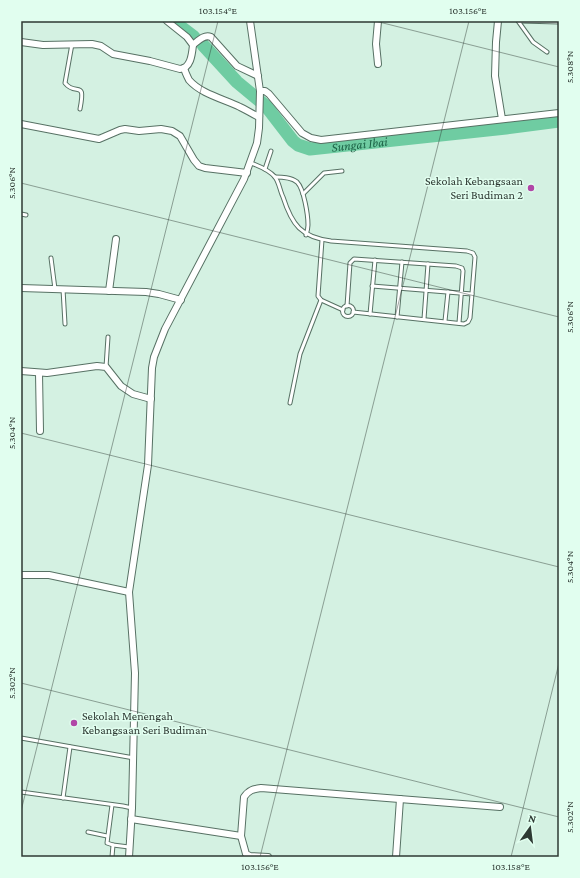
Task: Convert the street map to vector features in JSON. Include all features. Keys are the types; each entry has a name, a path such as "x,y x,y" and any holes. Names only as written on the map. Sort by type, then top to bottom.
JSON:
{"street":[{"path":"167,21 187,37 193,45"},
{"path":"129,857 134,758 135,672 130,592 148,465 152,368 154,357 165,329 247,173 257,143 260,91 250,21"},
{"path":"378,21 376,44 378,64"},
{"path":"498,21 496,42 496,76 502,119"},
{"path":"21,42 43,45 97,45 113,54 150,60 180,69 187,66 191,58 193,45 204,36 207,36 211,37 237,66 258,76"},
{"path":"184,68 188,78 202,89 259,117"},
{"path":"260,91 265,91 270,94 302,133 311,138 321,140 559,113"},
{"path":"21,124 94,139 105,138 125,129 139,131 161,129 172,131 180,136 199,166 247,173"},
{"path":"109,291 116,239"},
{"path":"21,288 159,294 181,300"},
{"path":"21,371 39,373 97,366 106,367 122,386 132,394 151,399"},
{"path":"39,373 40,431"},
{"path":"21,575 48,575 130,592"},
{"path":"268,857 250,856 246,854 241,836 244,797 253,789 261,788 500,807"},
{"path":"396,857 400,799"},
{"path":"131,819 241,836"}],"lane":[{"path":"519,21 559,22"},
{"path":"519,21 533,42 547,52"},
{"path":"72,44 65,83 67,86 82,92 83,94 80,109"},
{"path":"265,169 271,151"},
{"path":"251,163 265,169 275,177 288,211 294,222 306,235 322,240 467,251 473,253 475,257 470,318 468,322 464,324 353,312"},
{"path":"303,194 324,173 342,171"},
{"path":"275,177 284,177 298,183 303,194 308,226 306,235"},
{"path":"21,214 26,215"},
{"path":"322,240 318,296 321,300 343,310 344,315 347,317 352,315 353,312"},
{"path":"51,258 55,289"},
{"path":"343,310 347,306 350,263 354,259 456,266 462,268 463,271 459,323"},
{"path":"370,314 375,260"},
{"path":"397,317 402,262"},
{"path":"424,319 428,264"},
{"path":"372,286 472,294"},
{"path":"63,289 65,324"},
{"path":"445,322 448,292"},
{"path":"290,403 300,354 321,300"},
{"path":"347,306 352,308 353,312"},
{"path":"106,367 108,336"},
{"path":"21,738 134,758"},
{"path":"63,798 70,747"},
{"path":"21,792 132,808"},
{"path":"112,805 107,843 129,847"},
{"path":"88,832 107,836"},
{"path":"112,857 113,845"}],"waterway":[{"name":"Sungai Ibai","path":"173,21 194,37"},
{"name":"Sungai Ibai","path":"203,45 237,82 266,106 293,141 298,145 310,149 559,121"}],"place":[{"name":"Sekolah Kebangsaan Seri Budiman 2","path":"531,188"},
{"name":"Sekolah Menengah Kebangsaan Seri Budiman","path":"74,723"}]}
